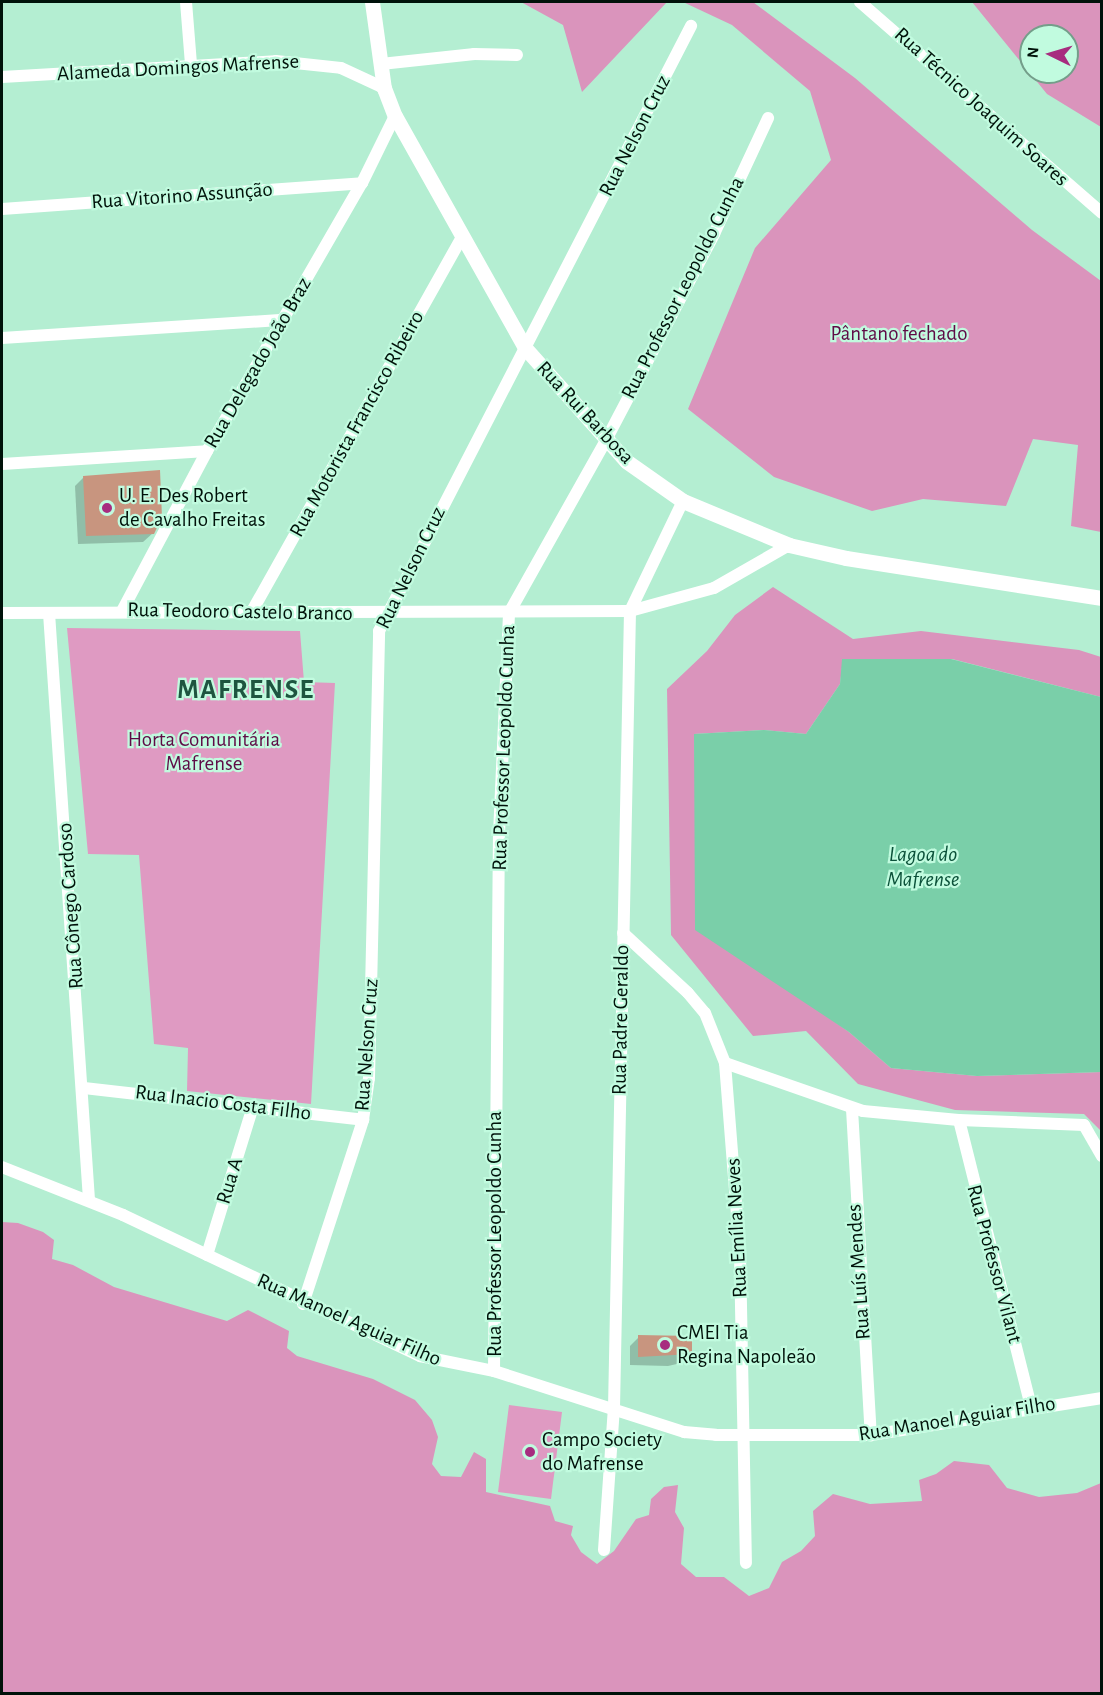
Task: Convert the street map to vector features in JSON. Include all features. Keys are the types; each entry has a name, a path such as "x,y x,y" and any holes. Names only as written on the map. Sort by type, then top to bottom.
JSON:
{"street":[{"path":"186,2 191,64"},
{"name":"Rua Rui Barbosa","path":"372,2 384,88 395,116 526,349 605,442 647,478 683,501 789,545 846,558 1101,598"},
{"name":"Rua Técnico Joaquim Soares","path":"860,2 1101,213"},
{"name":"Rua Nelson Cruz","path":"303,1304 363,1120 372,1028 376,664 385,614 526,349 691,26"},
{"path":"381,64 474,54 517,55"},
{"name":"Alameda Domingos Mafrense","path":"2,76 191,64 312,62 341,68 384,88"},
{"name":"Rua Delegado João Braz","path":"122,611 207,451 362,183 395,116"},
{"name":"Rua Professor Leopoldo Cunha","path":"494,1371 499,834 509,613 605,442 714,234 768,118"},
{"name":"Rua Vitorino Assunção","path":"2,209 362,183"},
{"name":"Rua Motorista Francisco Ribeiro","path":"251,613 463,235"},
{"path":"2,338 283,320"},
{"path":"2,464 207,451"},
{"name":"Rua Padre Geraldo","path":"604,1550 614,1408 630,611 683,501"},
{"name":"Rua Teodoro Castelo Branco","path":"2,613 122,611 385,614 630,611 714,588 789,545"},
{"name":"Rua Cônego Cardoso","path":"49,612 84,1088 88,1200"},
{"name":"Rua Emília Neves","path":"622,933 699,1006 725,1063 740,1254 746,1435 746,1563"},
{"path":"725,1063 852,1109 959,1120 1077,1123 1088,1128 1101,1156"},
{"name":"Rua Inacio Costa Filho","path":"84,1088 363,1120"},
{"name":"Rua A","path":"207,1255 253,1106"},
{"name":"Rua Luís Mendes","path":"852,1109 871,1435"},
{"name":"Rua Professor Vilant","path":"959,1120 1031,1407"},
{"name":"Rua Manoel Aguiar Filho","path":"2,1167 88,1200 207,1255 303,1304 431,1360 494,1371 696,1434 871,1435 1031,1407 1101,1398"}],"green space":[{"path":"521,2 667,2 582,92 563,25"},
{"name":"Pântano fechado","path":"683,2 753,2 855,78 1032,230 1101,281 1101,532 1071,526 1078,445 1033,439 1006,506 923,499 872,511 774,477 688,409 755,248 831,160 810,91 732,25"},
{"path":"972,2 1101,2 1101,127 1047,94 1039,84 1079,84 1079,24 1019,24 1019,60"},
{"path":"773,587 853,639 921,631 1079,650 1101,657 1101,697 952,659 843,659 840,684 806,734 764,730 694,734 697,819 784,986 849,1032 891,1068 977,1076 1101,1072 1101,1131 1084,1114 955,1110 858,1084 806,1031 753,1036 671,935 667,689 707,651 735,615"},
{"name":"Horta Comunitária Mafrense","path":"67,628 300,631 304,682 335,683 311,1104 187,1091 188,1048 154,1044 139,855 88,854"},
{"path":"2,1222 18,1223 43,1232 54,1240 52,1259 73,1265 114,1287 227,1321 248,1310 289,1331 287,1348 297,1356 373,1379 415,1400 432,1420 438,1437 432,1464 441,1476 461,1477 474,1452 486,1459 486,1492 550,1506 555,1521 573,1526 571,1535 581,1552 597,1564 614,1551 636,1519 649,1515 651,1499 664,1487 678,1485 675,1512 684,1528 681,1564 696,1577 724,1577 749,1596 769,1588 782,1562 801,1551 815,1536 813,1511 833,1494 870,1504 922,1501 919,1480 936,1474 954,1461 989,1465 1007,1488 1039,1497 1077,1493 1101,1483 1101,1693 2,1693"},
{"name":"Campo Society do Mafrense","path":"509,1405 562,1412 551,1499 498,1492"}],"water":[{"name":"Lagoa do Mafrense","path":"842,659 951,659 1101,697 1101,1072 977,1076 891,1068 849,1032 695,930 694,734 764,730 806,734 840,684"}],"building":[{"path":"160,470 162,517 154,534 86,536 83,476"},
{"name":"CMEI Tia Regina Napoleão","path":"638,1335 692,1336 692,1354 638,1357"}],"place":[{"name":"U. E. Des Robert de Cavalho Freitas","path":"107,508"},
{"name":"CMEI Tia Regina Napoleão","path":"665,1345"},
{"name":"Campo Society do Mafrense","path":"530,1452"}],"district":[{"name":"MAFRENSE","path":"246,690"}]}
